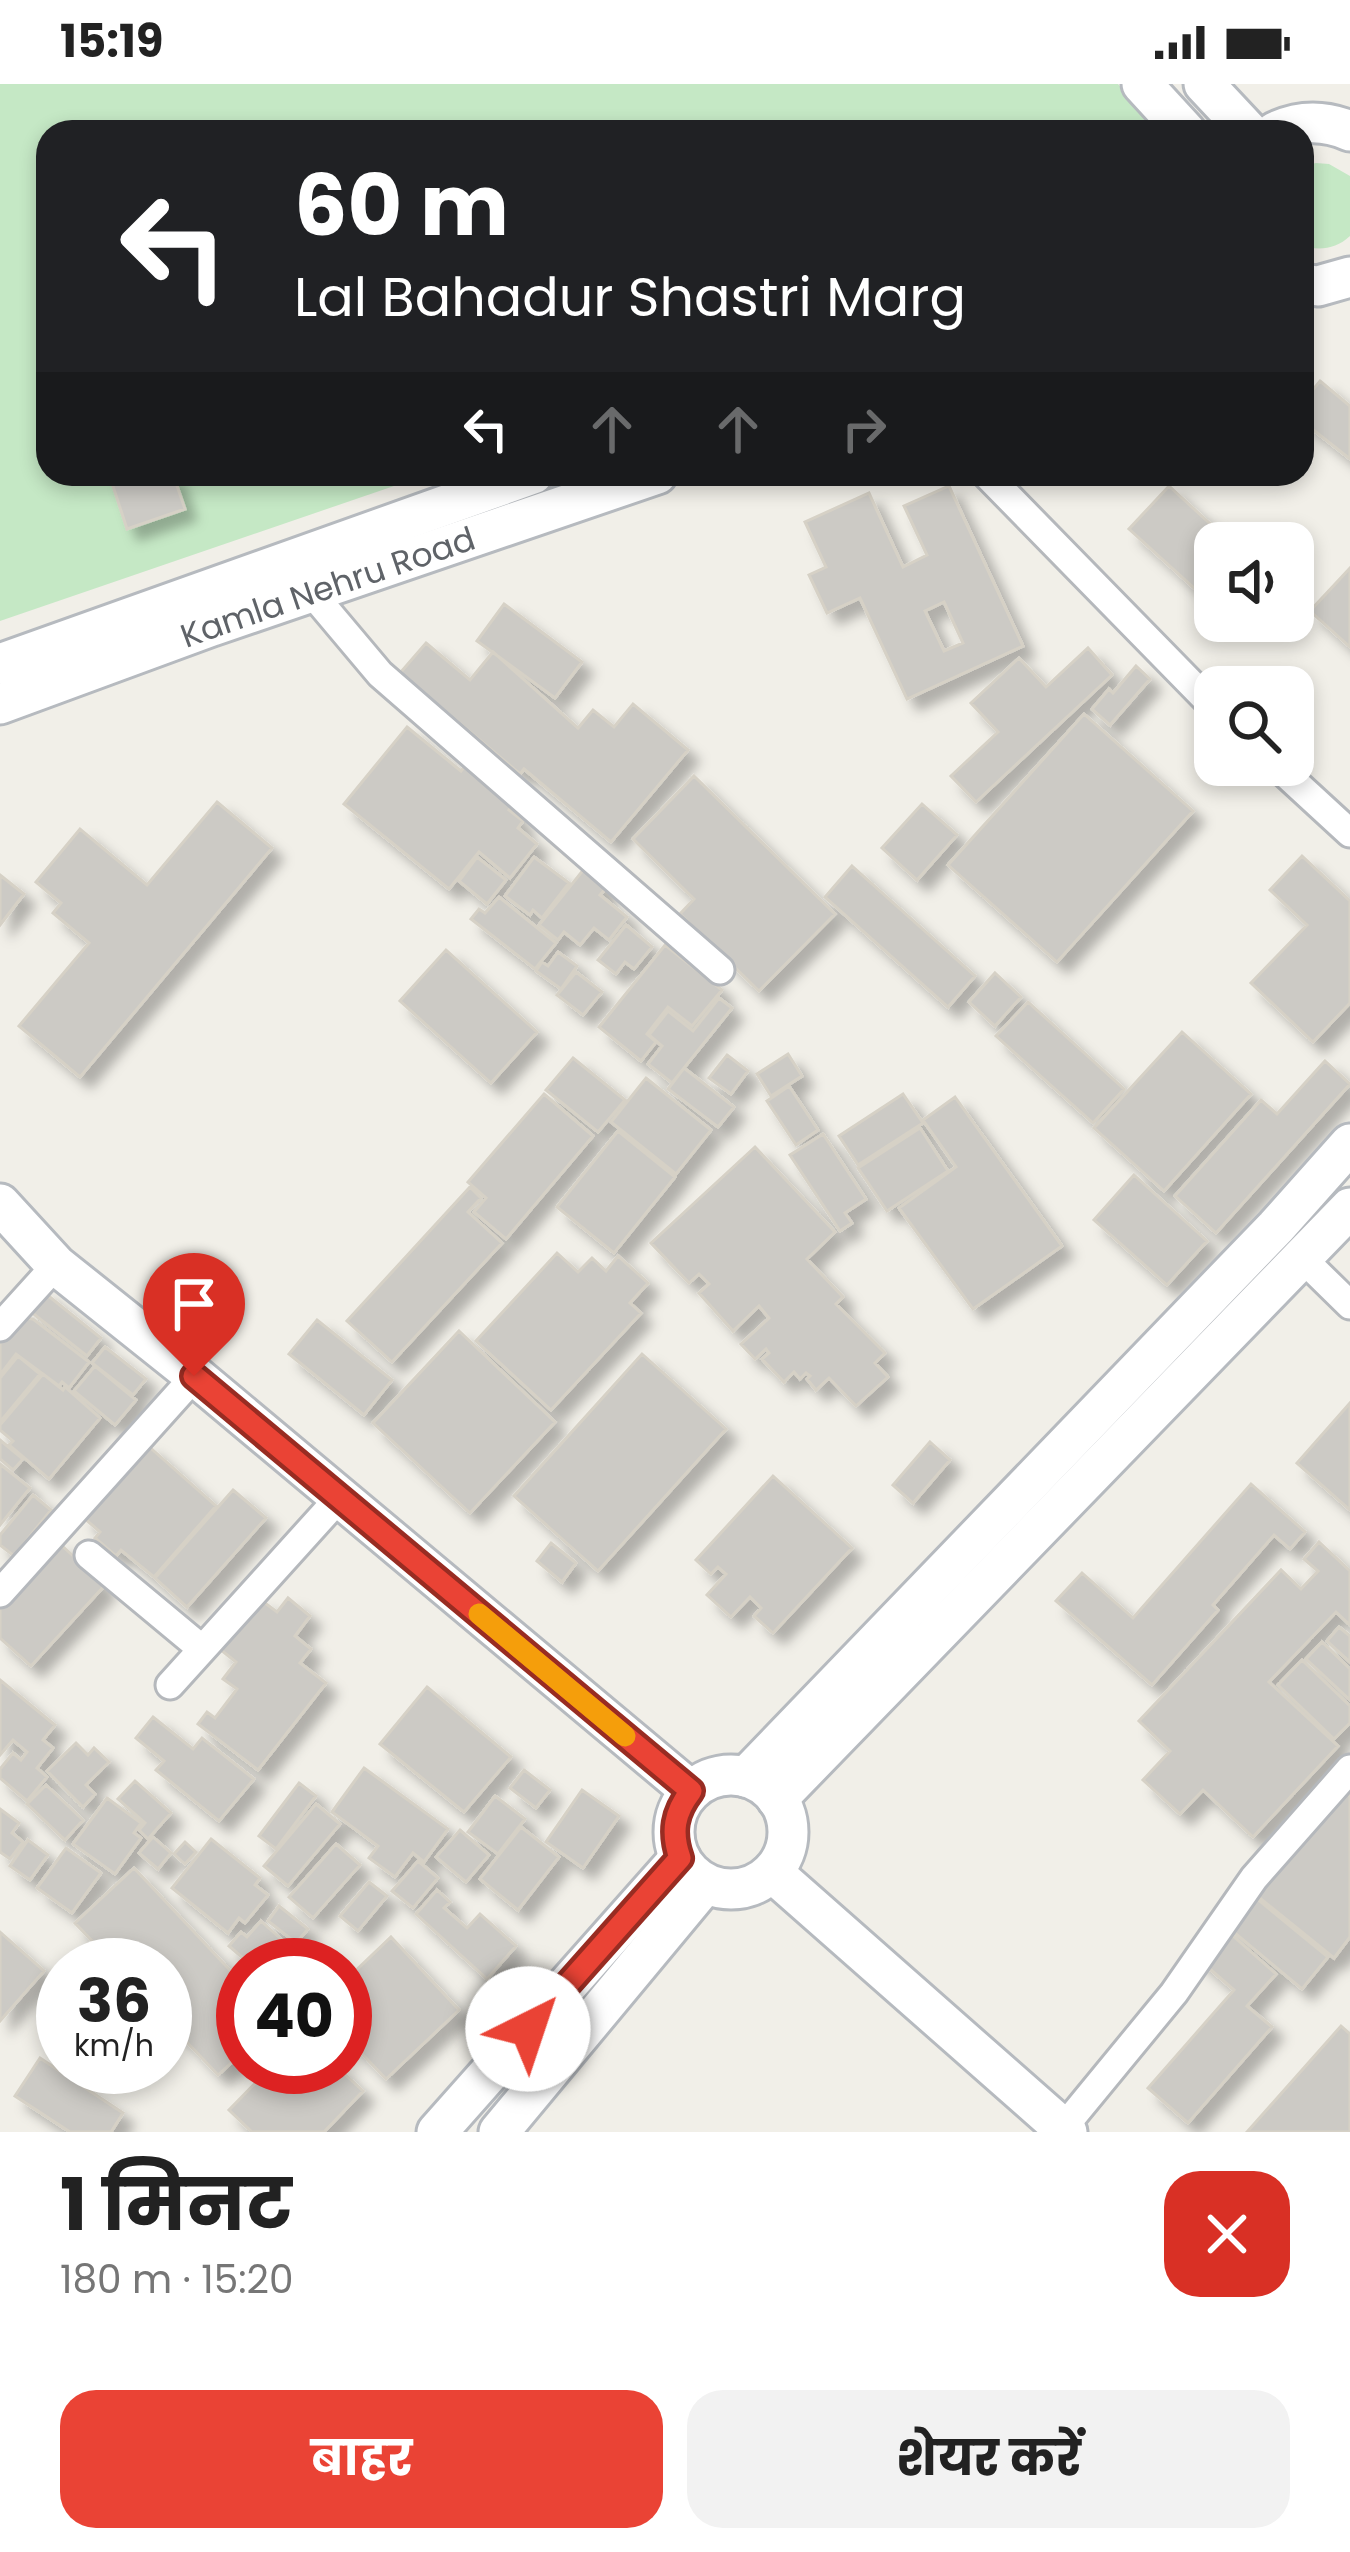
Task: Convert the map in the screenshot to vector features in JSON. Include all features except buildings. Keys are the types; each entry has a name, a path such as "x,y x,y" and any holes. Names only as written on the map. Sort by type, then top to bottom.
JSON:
{"street":[{"path":"1142,84 1175,120"},
{"path":"1204,84 1238,120"},
{"path":"1314,123 1350,131"},
{"path":"1314,286 1349,280"},
{"name":"Kamla Nehru Road","path":"0,664 499,486"},
{"name":"Kamla Nehru Road","path":"0,704 622,486"},
{"path":"998,486 1194,687"},
{"path":"310,592 380,674 720,970"},
{"path":"1299,786 1350,833"},
{"path":"762,1788 1350,1144"},
{"path":"0,1204 56,1265 691,1791"},
{"path":"762,1788 1350,1208"},
{"path":"1303,1259 1350,1305"},
{"path":"0,1327 56,1265"},
{"path":"0,1593 194,1376"},
{"path":"170,1685 339,1498"},
{"path":"89,1556 202,1649"},
{"path":"772,1872 1065,2130 1174,1993 1254,1878 1350,1769"},
{"path":"726,1775 762,1788 786,1817 783,1856 772,1872 741,1888 723,1888 692,1871 674,1841 674,1822 691,1791 726,1775"},
{"path":"437,2132 692,1871"},
{"path":"499,2132 692,1871"}],"green space":[{"path":"0,84 1118,84 1148,117 36,120 36,486 394,486 0,621"},
{"path":"1314,163 1329,164 1350,176 1350,236 1321,248 1314,247"}],"slow traffic":[{"path":"479,1614 625,1736"}],"route":[{"path":"194,1376 691,1791 674,1822 680,1858 528,2029"}]}
